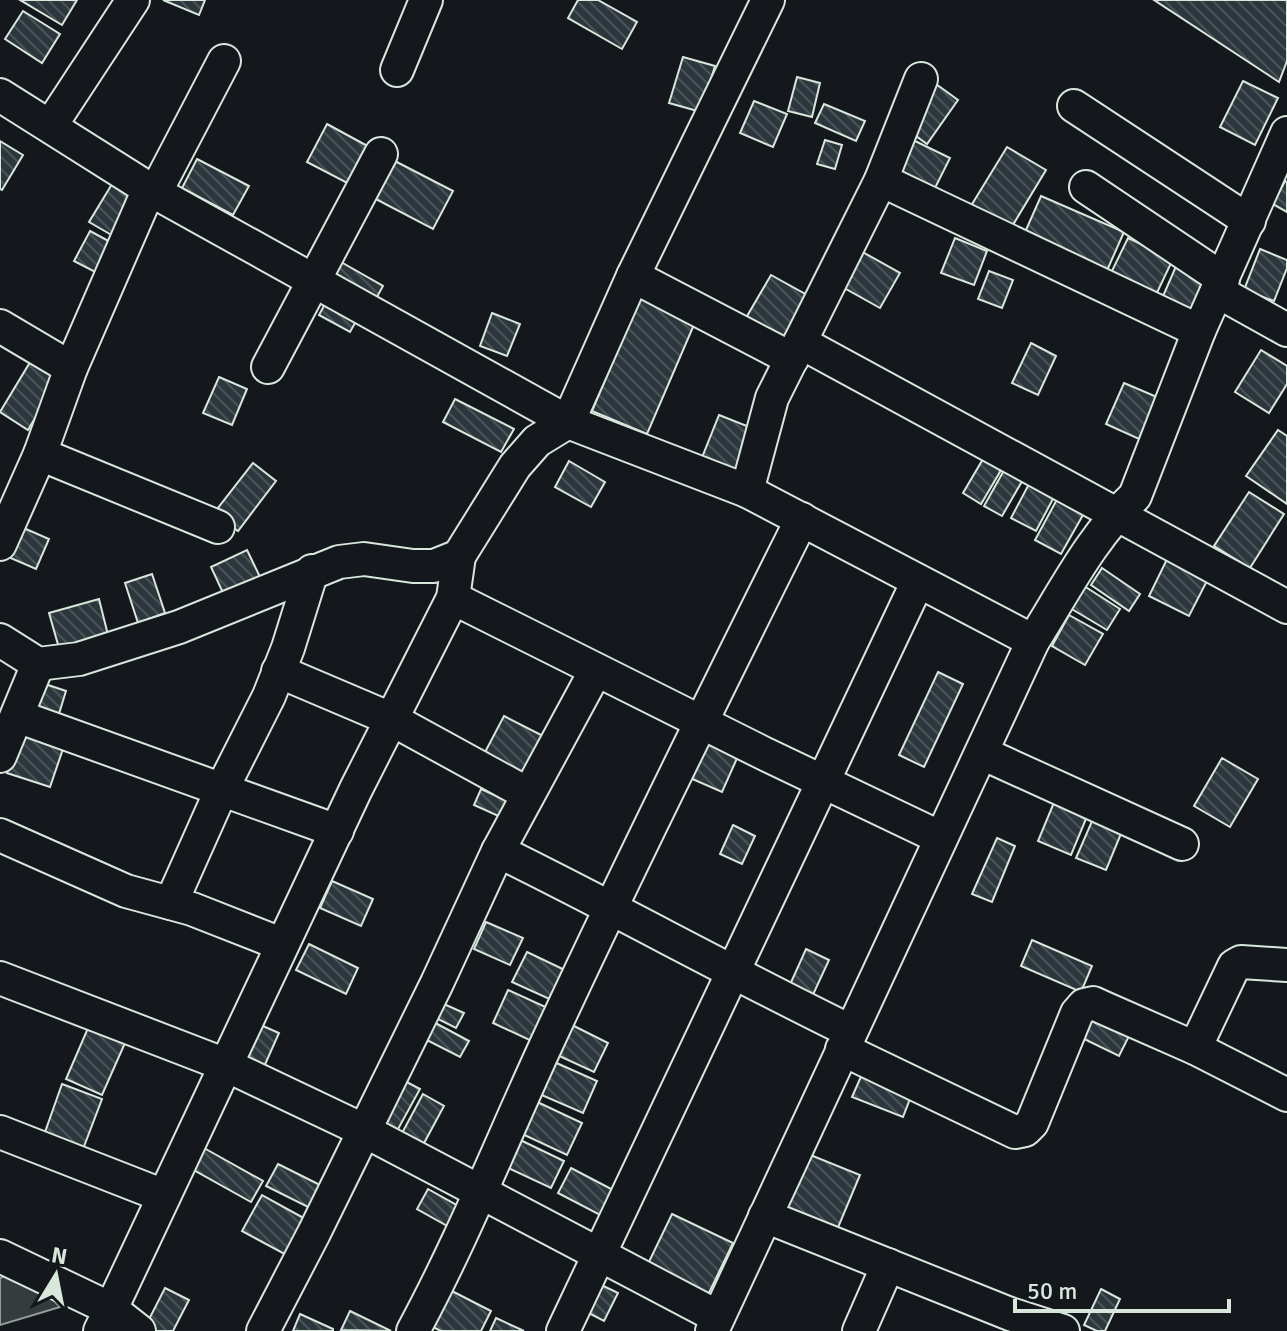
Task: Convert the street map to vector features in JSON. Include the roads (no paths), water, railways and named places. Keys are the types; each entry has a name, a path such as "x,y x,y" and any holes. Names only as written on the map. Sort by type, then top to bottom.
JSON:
{"street":[{"path":"51,125 133,0"},
{"path":"397,70 426,0"},
{"path":"106,1320 281,944 453,598 459,556 515,466 537,441 568,422 633,276 768,0"},
{"path":"0,544 40,454 71,368 152,191 224,61"},
{"path":"747,491 772,398 881,180 921,79"},
{"path":"0,95 152,191 568,422 747,491 1033,641"},
{"path":"1074,106 1249,221"},
{"path":"0,980 226,1065 363,1130 601,1253 715,1324 1033,641 1116,514 1135,496 1199,331 1287,133"},
{"path":"268,367 381,154"},
{"path":"881,180 1199,331"},
{"path":"1086,187 1287,330"},
{"path":"633,276 796,351 1116,514 1287,607"},
{"path":"0,326 71,368"},
{"path":"40,454 218,527"},
{"path":"413,1331 447,1269 611,907 802,519"},
{"path":"0,640 38,664 79,659 122,647 230,607 339,562 364,559 434,566 459,556"},
{"path":"171,903 221,791 269,696 312,571"},
{"path":"563,1331 918,581"},
{"path":"453,598 941,838"},
{"path":"0,756 38,664"},
{"path":"263,1331 437,983 498,851 596,670"},
{"path":"278,671 391,719 528,794"},
{"path":"17,716 337,831"},
{"path":"982,753 1182,844"},
{"path":"0,835 126,891 210,915 281,944"},
{"path":"498,851 611,907 1015,1132 1025,1130 1032,1123 1077,1013 1084,1005 1093,1003 1195,1048 1287,1095"},
{"path":"1195,1048 1234,966 1241,962 1280,967 1287,965"},
{"path":"0,1132 164,1196"},
{"path":"765,1216 888,1265 1006,1322 1063,1331"},
{"path":"0,1256 106,1320 139,1331"},
{"path":"859,1331 888,1265"}]}
